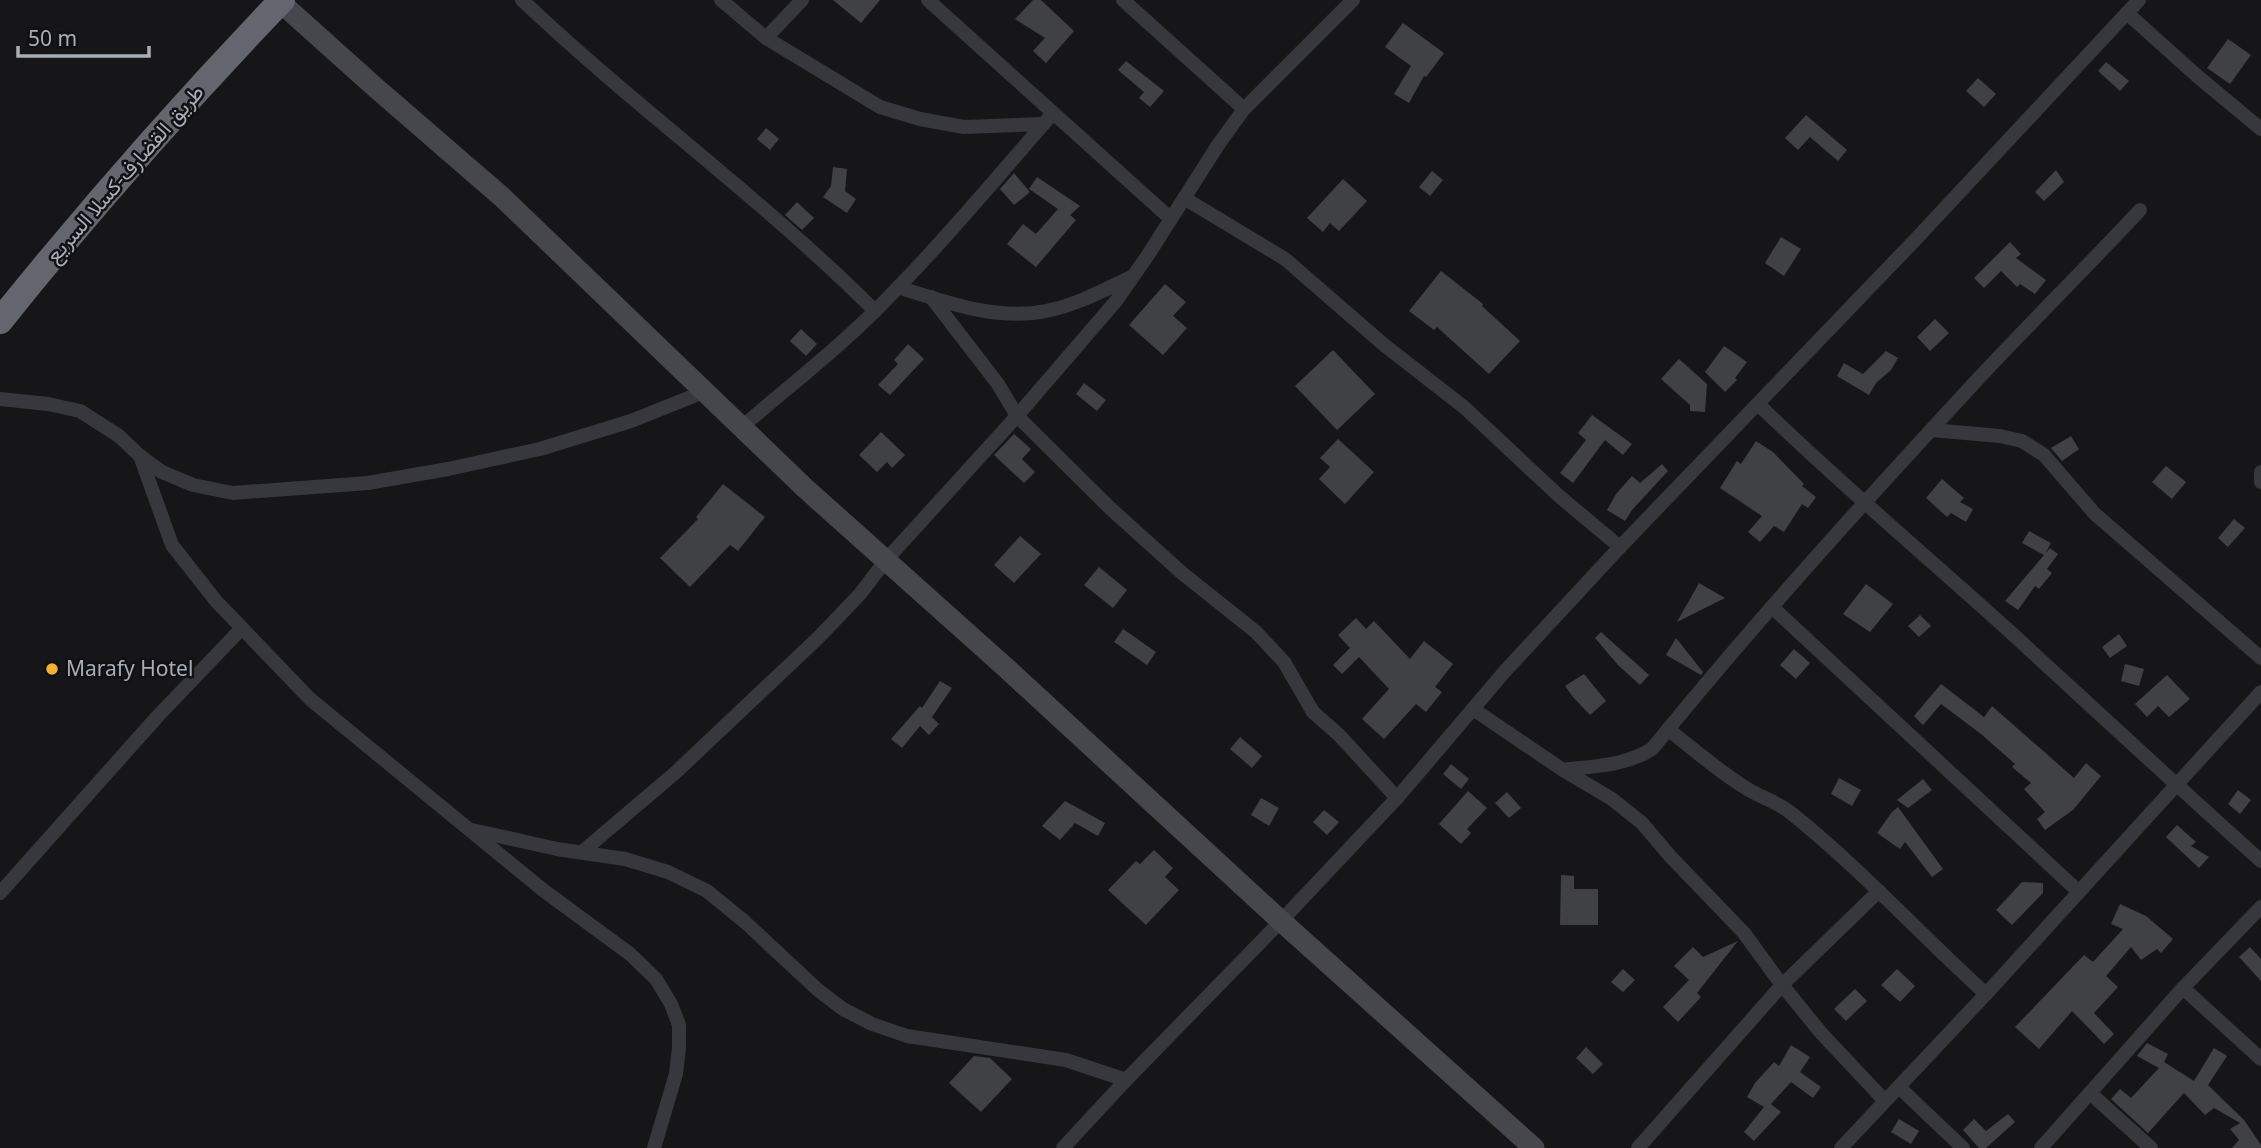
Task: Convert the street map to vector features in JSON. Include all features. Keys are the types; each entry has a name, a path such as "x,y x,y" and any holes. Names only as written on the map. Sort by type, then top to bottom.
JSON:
{"highway":[{"name":"طريق القضارف-كسلا السريع","path":"0,321 149,144 281,1"}],"street":[{"path":"522,0 577,52 817,254 875,311"},
{"path":"721,0 766,38 880,107 920,119 964,127 1043,124"},
{"path":"766,38 802,0"},
{"path":"928,0 1171,219"},
{"path":"1123,0 1244,109"},
{"path":"1063,1148 1396,798 1620,547 2139,0"},
{"path":"281,1 502,197 806,489 1534,1148"},
{"path":"582,852 675,773 810,646 860,594 886,560 1017,416 1116,301 1244,109 1346,3"},
{"path":"2127,13 2261,129"},
{"path":"743,426 827,356 875,311 961,220 1053,113"},
{"path":"1184,198 1285,259 1352,319 1465,408 1559,496 1620,547"},
{"path":"1563,770 1621,763 1652,750 1773,608 1931,430 2140,210"},
{"path":"898,287 978,310 1009,314 1045,312 1083,300 1133,276"},
{"path":"931,297 998,384 1017,416 1121,518 1182,573 1256,632 1284,662 1313,712 1339,735 1396,798"},
{"path":"0,399 48,404 80,411 119,436 162,472 193,485 233,493 368,483 448,469 540,449 631,421 706,391"},
{"path":"1758,404 2261,861"},
{"path":"1931,430 2000,436 2022,441 2044,456 2095,514 2261,658"},
{"path":"140,456 172,545 194,576 310,699 543,890 630,954 656,979 671,1004 679,1025 679,1048 676,1074 654,1148"},
{"path":"2261,472 2261,482"},
{"path":"1773,608 2079,892"},
{"path":"0,893 157,717 242,628"},
{"path":"1841,1148 1986,994 2261,692"},
{"path":"1473,709 1563,770 1612,799 1642,823 1744,933 1822,1034 1885,1101"},
{"path":"1668,729 1714,767 1753,792 1787,809 1879,891 1986,994"},
{"path":"467,829 625,859 668,872 707,891 745,922 818,990 843,1009 872,1024 907,1035 1066,1060 1126,1080"},
{"path":"1638,1148 1782,985 1879,891"},
{"path":"2041,1148 2182,988 2261,907"},
{"path":"2182,988 2261,1059"},
{"path":"1899,1087 1963,1148"},
{"path":"2090,1093 2151,1148"}],"building":[{"path":"833,0 880,0 861,23"},
{"path":"1033,0 1041,0 1074,31 1046,63 1033,51 1045,38 1015,19"},
{"path":"1403,23 1444,53 1426,77 1424,76 1409,103 1394,94 1411,66 1385,47"},
{"path":"2228,39 2251,55 2230,84 2207,68"},
{"path":"1126,61 1164,91 1150,107 1139,98 1144,92 1118,70"},
{"path":"2106,62 2129,81 2120,91 2098,71"},
{"path":"1978,78 1996,94 1984,107 1966,91"},
{"path":"1806,115 1847,150 1838,161 1810,137 1798,150 1785,138"},
{"path":"766,128 779,139 770,150 757,139"},
{"path":"833,167 847,169 845,191 856,199 847,213 823,197 831,186"},
{"path":"2056,170 2064,182 2044,201 2035,192"},
{"path":"1432,171 1443,180 1430,196 1419,187"},
{"path":"1014,173 1030,192 1014,205 1000,189"},
{"path":"1037,177 1080,206 1070,215 1076,220 1036,267 1007,244 1023,224 1036,234 1058,209 1029,189"},
{"path":"1343,179 1367,201 1339,231 1330,223 1323,232 1307,218"},
{"path":"797,202 814,218 802,230 785,215"},
{"path":"1781,237 1801,249 1784,276 1765,263"},
{"path":"2010,242 2021,254 2016,258 2046,280 2035,294 2020,284 2017,287 2001,271 1984,288 1974,278"},
{"path":"1441,271 1483,304 1482,306 1520,341 1489,374 1437,327 1434,330 1409,311"},
{"path":"1165,284 1186,302 1173,316 1187,328 1163,355 1129,325"},
{"path":"1935,319 1949,333 1930,351 1917,337"},
{"path":"801,329 817,344 806,356 790,341"},
{"path":"908,344 924,359 890,395 878,385 898,364 894,360"},
{"path":"1724,346 1747,362 1735,378 1737,380 1725,392 1705,372"},
{"path":"1333,350 1375,394 1337,430 1295,386"},
{"path":"1886,351 1898,358 1869,395 1837,376 1844,363 1863,374"},
{"path":"1679,359 1707,384 1705,412 1690,411 1690,405 1661,379"},
{"path":"1084,383 1106,400 1097,411 1076,394"},
{"path":"1592,415 1632,444 1623,455 1605,440 1573,483 1560,473 1586,440 1578,433"},
{"path":"881,432 905,455 892,468 887,462 877,472 859,455"},
{"path":"1014,434 1031,449 1022,459 1035,472 1024,483 994,455"},
{"path":"2071,436 2079,449 2062,461 2051,448"},
{"path":"1338,439 1374,472 1345,504 1319,479 1330,467 1320,458"},
{"path":"1756,441 1773,452 1804,484 1802,486 1816,497 1808,508 1802,504 1784,532 1774,526 1760,542 1748,532 1762,516 1720,488 1737,461 1741,464"},
{"path":"1662,464 1668,471 1625,521 1607,510 1616,494 1632,476 1640,483"},
{"path":"2166,466 2186,482 2172,499 2152,482"},
{"path":"1942,479 1964,498 1960,502 1973,509 1966,522 1951,513 1947,517 1926,498"},
{"path":"723,484 765,517 738,551 730,545 690,587 660,558 698,519 696,517"},
{"path":"2234,519 2245,528 2228,547 2218,538"},
{"path":"2029,531 2051,543 2045,554 2050,548 2058,554 2047,569 2052,573 2039,589 2035,586 2018,610 2005,601 2044,555 2022,543"},
{"path":"1020,536 1041,554 1014,583 994,565"},
{"path":"1099,567 1127,590 1113,608 1084,585"},
{"path":"1699,583 1725,598 1677,622"},
{"path":"1866,584 1893,604 1870,632 1843,614"},
{"path":"1920,615 1931,626 1919,637 1908,626"},
{"path":"1356,618 1366,629 1374,621 1410,659 1424,641 1453,664 1435,687 1442,692 1426,712 1416,704 1384,739 1362,719 1389,689 1359,657 1342,674 1333,665 1350,648 1338,635"},
{"path":"1123,629 1156,652 1147,665 1114,642"},
{"path":"1601,632 1649,675 1640,685 1595,638"},
{"path":"2119,634 2127,646 2110,658 2102,647"},
{"path":"1676,638 1703,672 1701,675 1666,655"},
{"path":"1794,649 1810,663 1796,679 1780,665"},
{"path":"2125,664 2144,669 2139,686 2121,681"},
{"path":"1584,674 1606,701 1590,715 1565,686"},
{"path":"2167,675 2190,699 2169,717 2158,706 2147,717 2135,704"},
{"path":"940,681 952,688 932,717 939,724 929,735 920,726 902,748 891,739 920,706 922,708"},
{"path":"1941,684 1984,717 1992,706 2074,778 2086,763 2101,776 2073,810 2045,830 2037,819 2045,812 2024,789 2031,783 2012,767 2015,764 1981,734 1941,704 1923,725 1914,716"},
{"path":"1240,737 1262,756 1252,768 1230,749"},
{"path":"1451,764 1469,779 1461,789 1443,774"},
{"path":"1839,778 1861,790 1852,806 1831,794"},
{"path":"1923,779 1932,790 1908,808 1897,800"},
{"path":"2238,790 2251,800 2240,814 2228,804"},
{"path":"1468,791 1487,808 1467,829 1471,833 1461,844 1439,824"},
{"path":"1507,792 1521,808 1509,818 1495,803"},
{"path":"1261,798 1279,808 1269,826 1251,815"},
{"path":"1065,801 1105,823 1098,836 1075,823 1060,840 1042,826"},
{"path":"1898,807 1943,869 1932,877 1905,842 1900,849 1877,833"},
{"path":"1324,810 1339,822 1327,835 1313,822"},
{"path":"2177,825 2196,842 2191,846 2209,857 2199,868 2166,837"},
{"path":"1154,850 1173,868 1165,877 1179,890 1146,925 1108,890 1136,861 1140,864"},
{"path":"1561,875 1574,876 1574,889 1598,889 1598,925 1560,925"},
{"path":"2022,882 2043,883 2043,893 2012,925 1996,910"},
{"path":"2120,904 2146,916 2173,939 2161,953 2157,949 2141,960 2131,947 2106,976 2118,987 2094,1013 2114,1034 2104,1044 2072,1011 2039,1049 2015,1027 2084,955 2093,962 2123,929 2111,924"},
{"path":"1738,941 1697,993 1701,997 1678,1022 1663,1007 1689,980 1674,966 1693,947 1703,957"},
{"path":"2250,947 2261,959 2261,981 2239,957"},
{"path":"1623,969 1635,980 1623,992 1611,982"},
{"path":"1897,969 1915,986 1900,1002 1881,985"},
{"path":"1855,989 1867,1001 1846,1021 1834,1009"},
{"path":"2147,1043 2168,1054 2164,1062 2194,1081 2214,1048 2227,1056 2208,1085 2244,1120 2261,1148 2232,1148 2239,1140 2230,1129 2240,1123 2214,1108 2205,1115 2184,1093 2148,1133 2111,1099 2120,1089 2131,1098 2159,1068 2137,1056"},
{"path":"1791,1045 1810,1057 1800,1072 1821,1087 1813,1098 1791,1082 1771,1104 1781,1112 1754,1141 1744,1132 1764,1107 1747,1097 1755,1083 1774,1062 1779,1066"},
{"path":"1586,1047 1603,1064 1593,1074 1576,1058"},
{"path":"974,1056 990,1058 1012,1079 981,1112 949,1083"},
{"path":"2008,1114 2015,1122 1986,1148 1979,1148 1963,1130 1974,1119 1986,1131"},
{"path":"1899,1119 1919,1131 1911,1144 1891,1132"}],"place":[{"name":"Marafy Hotel","path":"52,669"}]}
